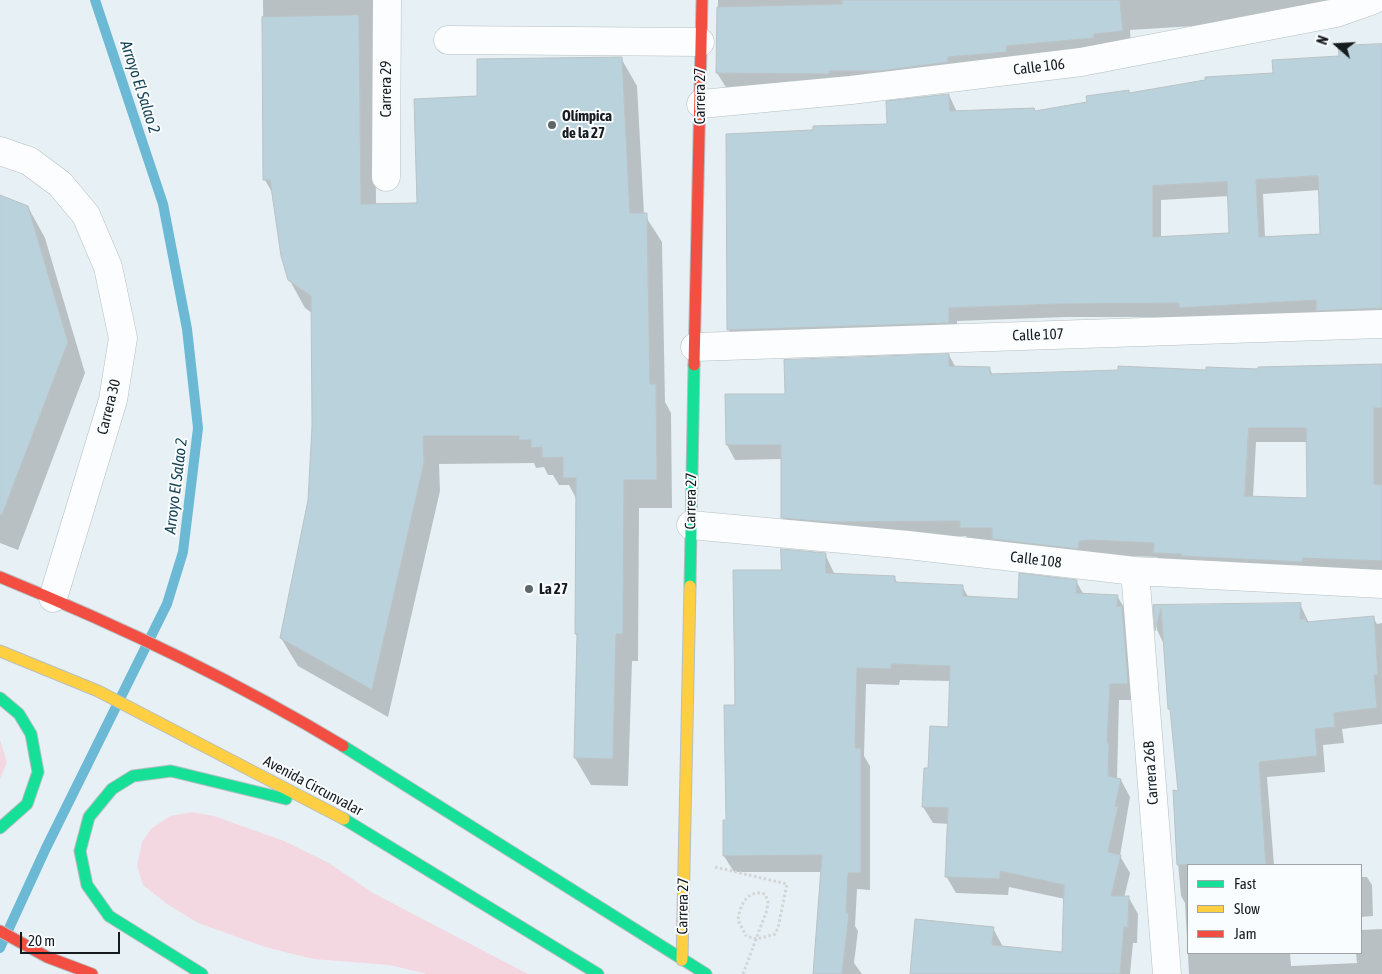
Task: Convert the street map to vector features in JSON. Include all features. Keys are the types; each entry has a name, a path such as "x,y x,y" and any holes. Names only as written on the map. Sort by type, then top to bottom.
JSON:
{"main road":[{"name":"Carrera 27","path":"682,960 702,0"},
{"path":"0,577 53,598 179,656 336,742 706,974"},
{"name":"Avenida Circunvalar","path":"0,651 98,691 148,715 327,809 382,840 598,974"},
{"path":"0,698 19,714 31,734 38,772 27,804 0,828"},
{"path":"202,974 109,916 87,885 80,851 89,816 112,788 133,776 171,771 327,809"},
{"path":"0,931 47,957 92,974"}],"street":[{"name":"Carrera 29","path":"386,177 387,0"},
{"name":"Calle 106","path":"701,104 851,90 1081,62 1336,13 1373,0"},
{"path":"448,40 700,42"},
{"name":"Carrera 30","path":"0,151 29,161 60,184 86,215 108,267 123,338 113,400 53,598"},
{"name":"Calle 107","path":"695,347 1382,324"},
{"name":"Calle 108","path":"691,525 908,545 1135,571 1382,584"},
{"name":"Carrera 26B","path":"1135,571 1167,974"}],"path":[{"path":"683,859 787,884 778,928 775,934 757,939 746,936 738,920 743,902 754,893 765,894 768,902 767,910 742,974"}],"shaded area":[{"path":"0,740 7,762 0,779"},
{"path":"192,812 214,816 284,841 329,863 373,893 528,974 427,974 390,965 313,959 265,947 198,923 167,904 143,885 137,866 142,842 151,829 170,816"}],"building":[{"path":"842,0 1120,0 1123,31 1094,34 1094,38 1006,46 1007,52 948,57 948,62 880,71 829,71 829,74 716,73 717,7 842,4"},
{"path":"359,15 361,204 417,203 414,99 477,96 477,59 622,57 630,213 647,213 650,384 656,384 657,480 624,480 623,634 616,634 613,759 574,758 577,634 575,634 576,478 563,478 563,457 542,458 542,447 531,448 531,440 519,440 519,436 423,436 424,463 372,690 280,638 308,500 312,426 311,296 288,280 281,256 270,180 263,180 262,17"},
{"path":"1382,44 1382,308 1316,311 1316,300 1179,308 1179,303 1057,304 949,308 949,323 727,330 726,134 813,130 813,126 887,124 886,101 949,94 950,111 1034,108 1035,111 1087,102 1086,96 1129,90 1129,93 1205,80 1205,77 1273,73 1272,60 1339,56 1338,46","holes":["1318,176 1320,234 1259,237 1256,180","1227,182 1229,233 1153,237 1153,186"]},
{"path":"0,195 28,206 68,342 2,515 0,515"},
{"path":"949,354 949,366 990,367 990,374 1118,370 1118,366 1206,370 1206,367 1258,369 1258,367 1382,364 1382,408 1374,408 1374,484 1382,485 1382,561 1303,558 1302,562 1181,556 1181,554 1153,553 1154,543 1091,540 1079,541 1078,549 992,539 992,528 960,528 960,521 830,522 781,518 781,445 726,445 725,394 785,394 784,360","holes":["1249,428 1306,428 1307,498 1245,496"]},
{"path":"781,549 826,553 826,573 895,576 895,582 963,585 963,596 1018,599 1019,573 1077,580 1076,593 1118,595 1117,606 1122,606 1128,684 1110,684 1107,743 1109,743 1108,776 1121,779 1115,806 1118,807 1108,852 1121,855 1111,896 1129,896 1128,927 1124,927 1120,974 910,974 915,919 994,927 992,945 1062,952 1064,885 1000,871 1000,879 945,877 948,808 922,807 924,768 928,768 930,726 948,727 950,666 891,664 891,669 857,668 855,748 861,748 861,873 848,873 846,913 849,913 842,974 813,974 822,855 723,856 723,820 726,820 724,705 735,705 733,570 781,570"},
{"path":"1301,603 1300,619 1306,619 1306,622 1374,616 1378,675 1374,675 1377,708 1334,713 1335,727 1315,729 1317,756 1259,762 1266,864 1177,865 1173,790 1178,791 1170,709 1168,709 1161,608 1155,631 1153,605"}],"waterway":[{"name":"Arroyo El Salao 2","path":"0,948 46,848 167,604 183,552 198,428 187,329 163,204 95,0"}],"traffic: fast":[{"path":"690,586 694,365"},
{"path":"0,698 19,714 31,734 38,772 27,804 0,828"},
{"path":"343,746 706,974"},
{"path":"202,974 109,916 87,885 80,851 89,817 112,789 133,776 171,771 286,799"},
{"path":"344,819 598,974"}],"traffic: slow":[{"path":"682,960 690,586"},
{"path":"0,651 98,691 344,819"}],"traffic: jam":[{"path":"694,365 702,0"},
{"path":"0,577 88,614 218,676 343,746"},
{"path":"0,931 47,957 92,974"}],"place":[{"name":"Olímpica de la 27","path":"552,125"},
{"name":"La 27","path":"529,589"}]}
